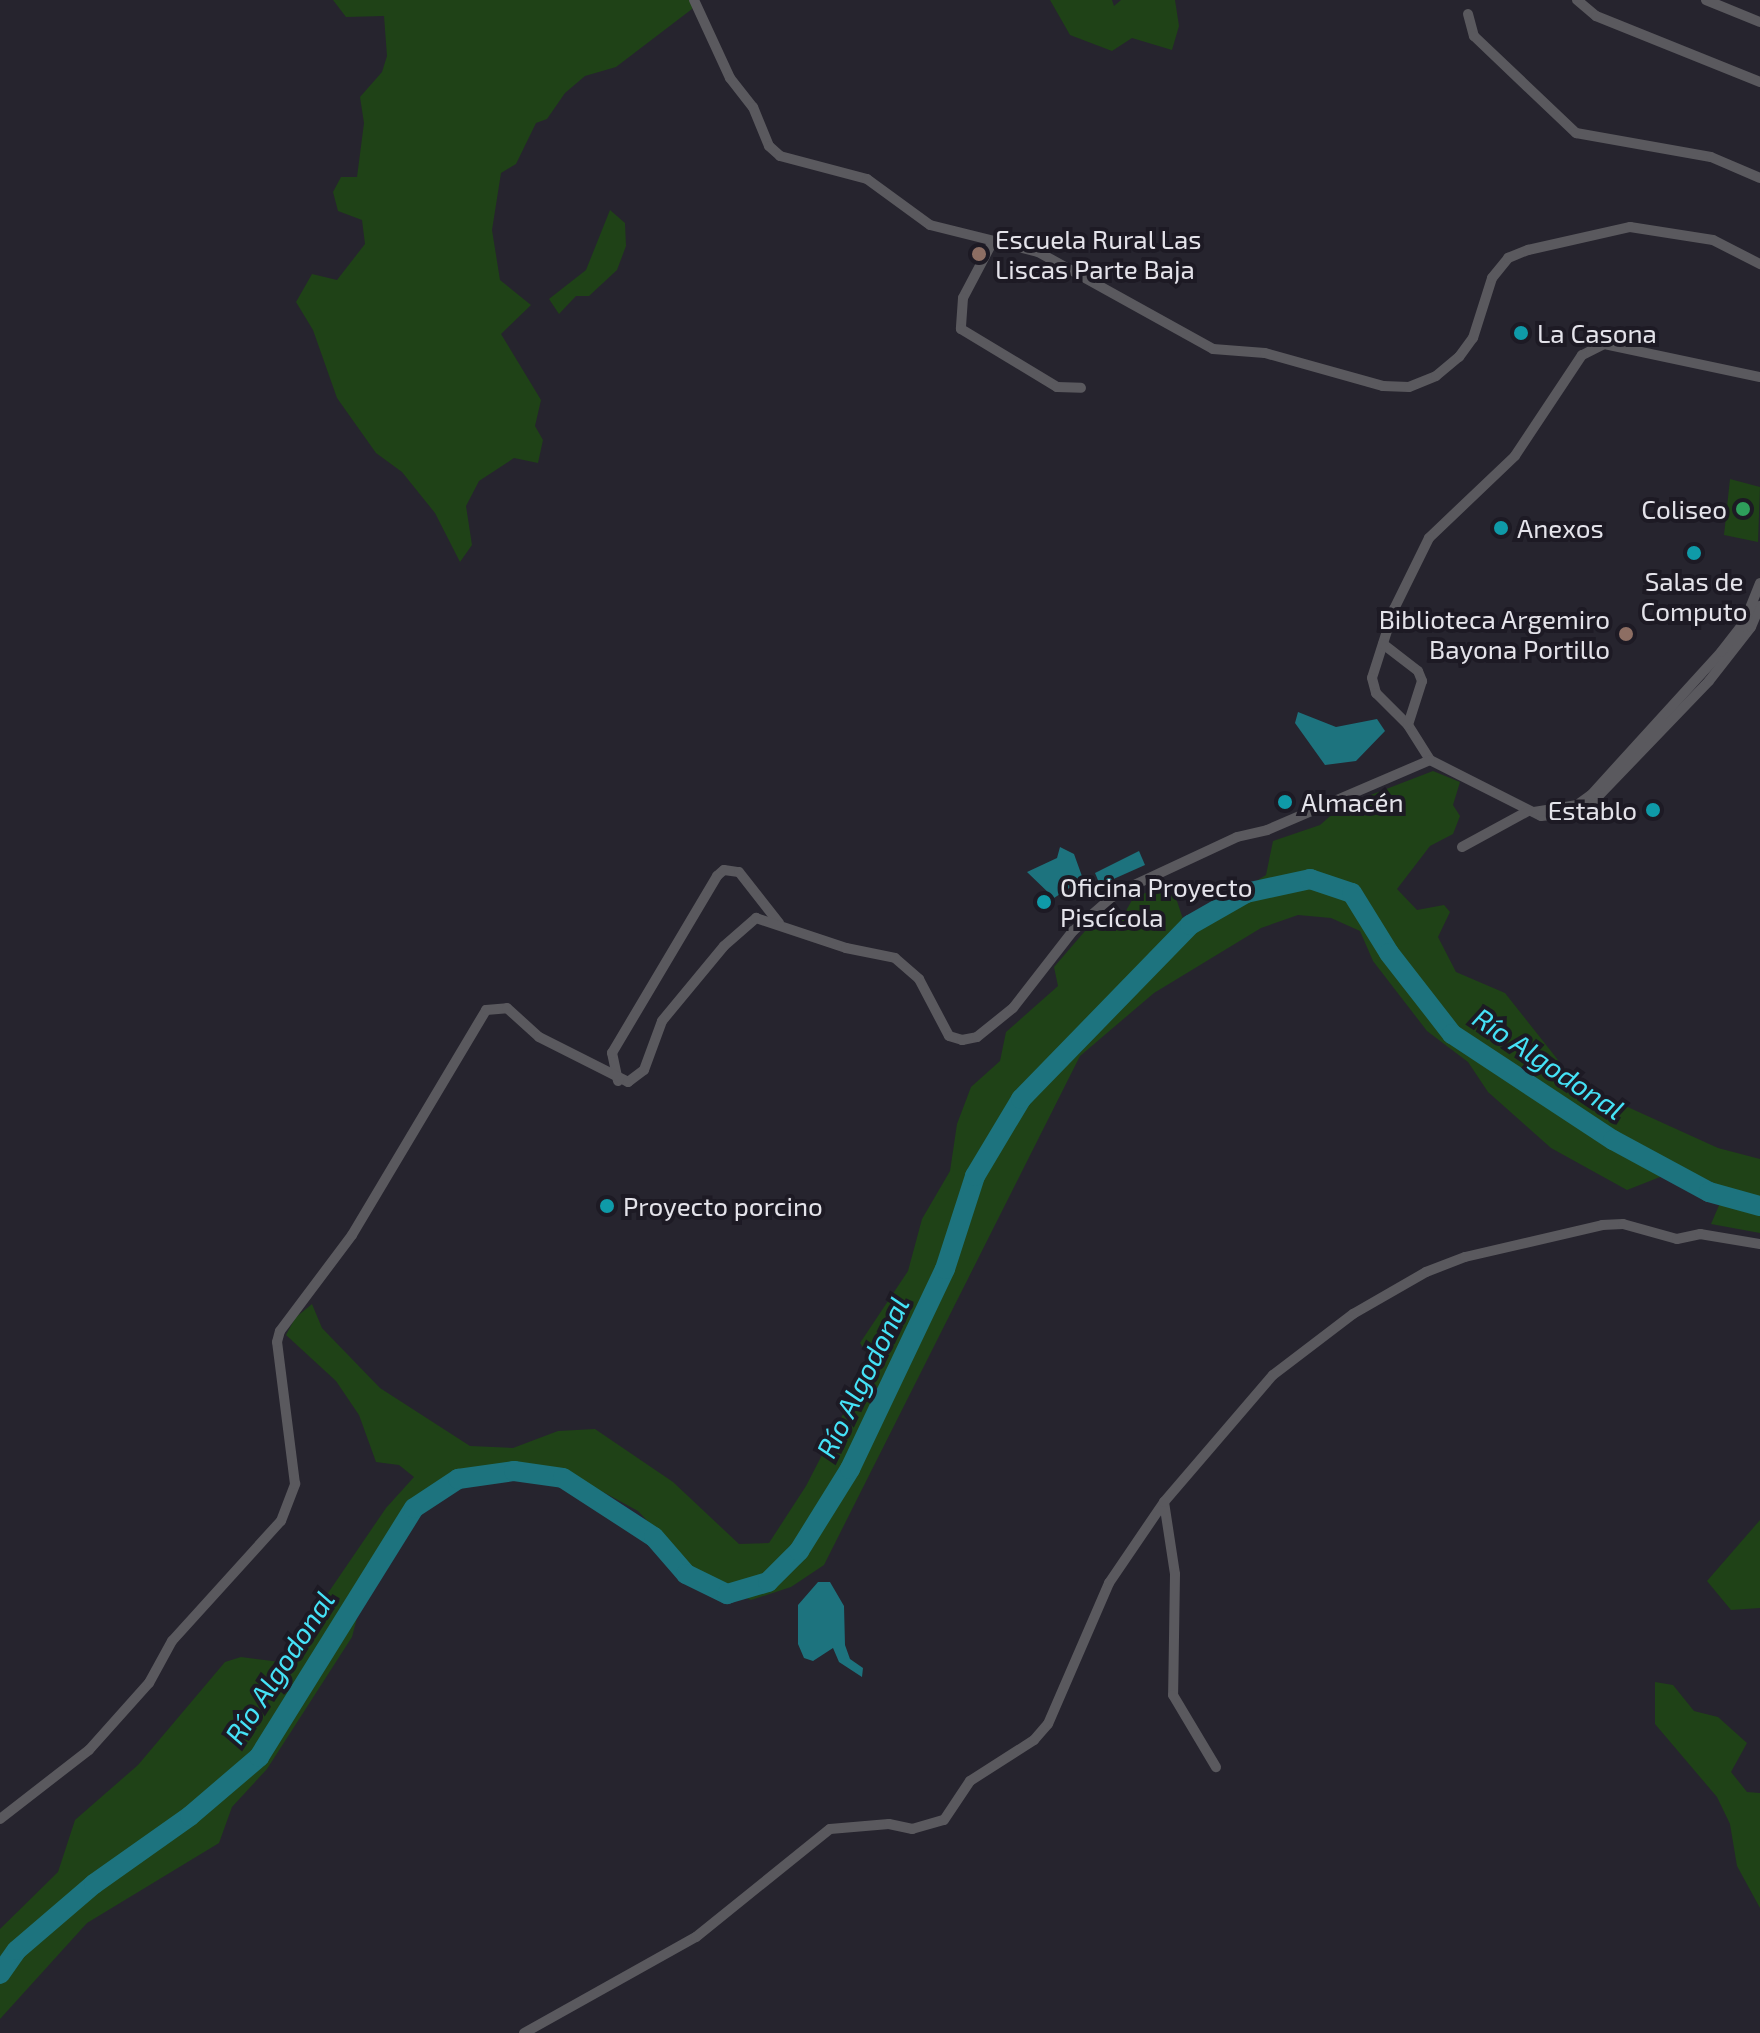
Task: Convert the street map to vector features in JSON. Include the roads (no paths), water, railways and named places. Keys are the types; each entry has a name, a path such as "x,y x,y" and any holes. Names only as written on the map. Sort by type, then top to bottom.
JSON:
{"street":[{"path":"694,0 730,78 753,107 769,146 780,156 867,179 930,225 1038,252 1195,343 1265,353 1383,386 1409,387 1436,376 1459,357 1473,338 1492,278 1508,258 1528,250 1630,227 1713,240 1760,264"},
{"path":"1577,0 1596,16 1760,82"},
{"path":"1706,0 1760,22"},
{"path":"1468,14 1468,28 1474,36 1576,133 1711,157 1760,178"},
{"path":"993,241 963,298 961,329 1057,387 1081,388"},
{"path":"1760,377 1604,344 1582,355 1515,456 1429,538 1413,564 1372,678 1376,693 1408,725 1430,760 1531,812 1563,815 1583,812 1596,802 1724,655 1760,606"},
{"path":"1724,655 1744,623 1760,583"},
{"path":"1383,644 1422,681 1408,725"},
{"path":"0,1819 89,1750 149,1683 172,1641 281,1521 295,1484 277,1342 280,1331 384,1185 476,1021 486,1010 507,1008 528,1030 618,1081 637,1078 662,1021 744,925 756,918 779,923 821,941 909,965 949,1036 977,1037 1013,1008 1073,931 1117,893 1237,837 1267,830 1430,760"},
{"path":"1462,847 1531,812"},
{"path":"618,1081 612,1053 717,876 732,869 739,872 779,923"},
{"path":"524,2033 696,1937 830,1829 889,1824 912,1829 944,1820 970,1781 1034,1740 1048,1724 1109,1583 1164,1502 1273,1375 1353,1314 1426,1272 1465,1257 1602,1225 1623,1224 1677,1239 1700,1234 1760,1244"},
{"path":"1164,1502 1175,1574 1173,1695 1216,1767"}],"water":[{"path":"1298,712 1336,727 1377,719 1385,731 1356,761 1325,765 1295,723"},
{"path":"1060,847 1074,854 1083,879 1054,898 1027,872 1057,858"},
{"path":"1139,851 1145,865 1100,885 1095,873"},
{"path":"818,1582 830,1582 844,1606 845,1645 850,1659 863,1668 862,1677 839,1662 833,1648 813,1661 804,1658 798,1644 798,1605"}],"waterway":[{"name":"Río Algodonal","path":"0,1974 17,1950 94,1884 190,1816 259,1757 414,1508 458,1479 514,1471 563,1478 654,1537 686,1574 727,1594 768,1582 799,1551 850,1469 945,1269 975,1176 1021,1099 1190,925 1246,893 1310,879 1352,893 1389,953 1452,1034 1613,1140 1709,1192 1760,1206"}],"place":[{"name":"Escuela Rural Las Liscas Parte Baja","path":"979,254"},
{"name":"La Casona","path":"1521,333"},
{"name":"Coliseo","path":"1743,509"},
{"name":"Anexos","path":"1501,528"},
{"name":"Salas de Computo","path":"1694,553"},
{"name":"Biblioteca Argemiro Bayona Portillo","path":"1626,634"},
{"name":"Almacén","path":"1285,802"},
{"name":"Establo","path":"1653,810"},
{"name":"Oficina Proyecto Piscícola","path":"1044,902"},
{"name":"Proyecto porcino","path":"607,1206"}]}
